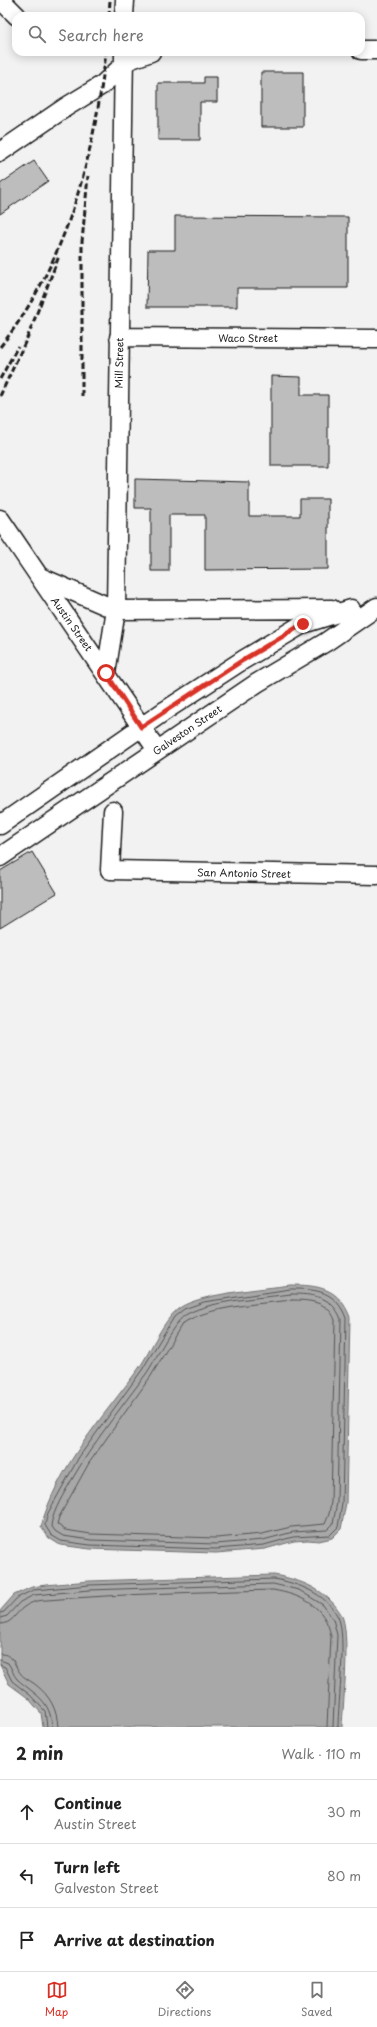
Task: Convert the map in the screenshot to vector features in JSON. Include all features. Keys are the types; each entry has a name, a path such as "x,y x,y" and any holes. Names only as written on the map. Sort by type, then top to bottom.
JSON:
{"street":[{"path":"1,0 13,12"},
{"path":"124,12 125,0"},
{"path":"365,50 377,50"},
{"path":"0,152 66,107 102,85 124,59 130,60 140,56"},
{"name":"Mill Street","path":"106,673 116,610 124,59"},
{"name":"Waco Street","path":"119,337 377,339"},
{"name":"Austin Street","path":"0,519 157,750"},
{"path":"40,577 116,610 351,609"},
{"path":"0,825 141,727 243,660 303,624 377,602"},
{"name":"Galveston Street","path":"0,857 257,683 326,642 377,607"},
{"name":"San Antonio Street","path":"113,811 110,870 377,875"}],"water":[{"path":"290,1285 319,1287 327,1290 340,1300 350,1317 346,1503 341,1529 332,1538 319,1541 294,1541 265,1549 216,1553 90,1549 60,1545 49,1538 41,1527 48,1505 69,1463 82,1443 144,1361 169,1318 181,1307 204,1298 234,1292"},
{"path":"274,1575 294,1580 312,1587 328,1598 341,1614 346,1636 342,1727 43,1727 41,1713 28,1698 9,1684 0,1665 0,1611 14,1595 32,1587 89,1581"}],"building":[{"path":"261,72 303,72 303,127 261,127"},
{"path":"204,77 217,77 217,102 200,102 200,140 158,140 158,83 204,83"},
{"path":"34,161 48,181 0,214 0,184"},
{"path":"175,216 348,217 348,288 237,288 237,307 147,307 148,250 175,250"},
{"path":"271,376 301,377 301,395 328,395 328,466 271,466"},
{"path":"135,479 249,482 249,516 300,516 300,499 328,499 328,569 205,570 205,515 169,515 169,571 151,571 151,508 135,508"},
{"path":"32,852 57,893 0,928 0,871"}],"railway":[{"path":"109,12 110,0"},
{"path":"0,347 23,314 43,280 60,244 74,207 94,130 105,56"},
{"path":"82,396 82,242 88,176"},
{"path":"0,396 28,336 59,256"},
{"path":"0,379 18,346"}],"route":[{"path":"106,673 141,727 243,660 303,624"}]}
